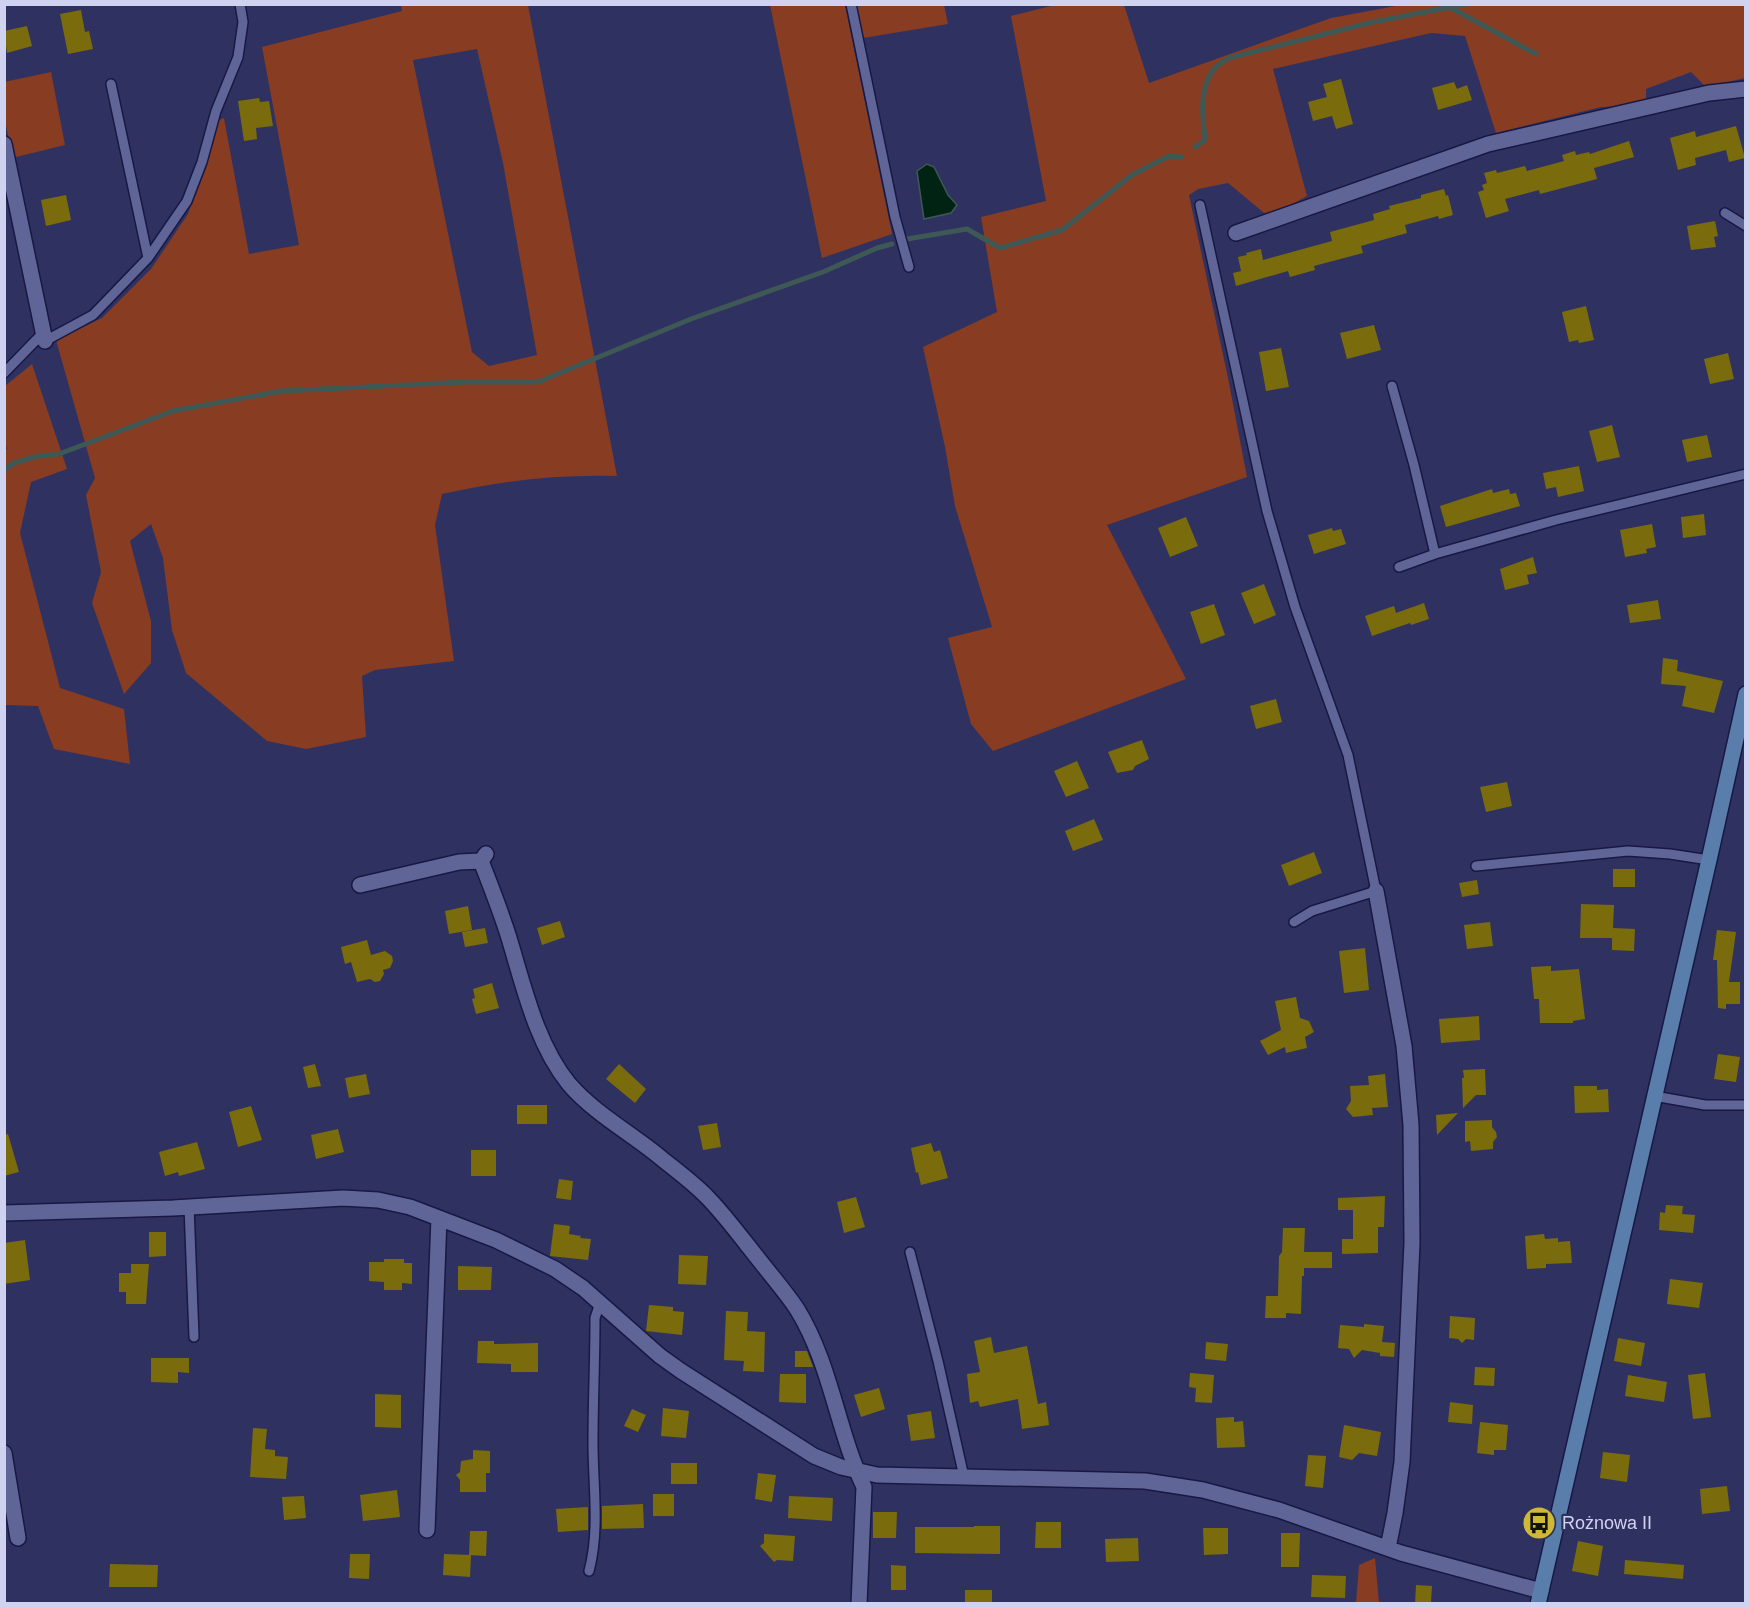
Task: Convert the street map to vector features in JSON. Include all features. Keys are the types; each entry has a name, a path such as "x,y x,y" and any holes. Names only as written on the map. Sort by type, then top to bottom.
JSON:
{"main road":[{"path":"1539,1597 1746,694"}],"street":[{"path":"1236,233 1488,144 1709,93 1746,89"},
{"path":"4,144 44,337"},
{"path":"360,885 484,857 532,1011 553,1062 587,1102 639,1140 707,1197 796,1308 811,1334 831,1388 856,1471 864,1487 859,1604"},
{"path":"1376,891 1404,1046 1411,1125 1412,1243 1402,1461 1388,1548"},
{"path":"4,1213 343,1198 378,1200 410,1207 514,1248 555,1269 583,1288 660,1356 708,1390 814,1456 856,1471 877,1475 1145,1481 1171,1485 1279,1510 1539,1597"},
{"path":"427,1530 439,1218"},
{"path":"4,1453 18,1538"}],"lane":[{"path":"4,373 44,337 93,315 148,258 186,201 201,165 216,111 238,57 243,22 240,4"},
{"path":"851,4 895,217 909,267"},
{"path":"111,84 148,258"},
{"path":"1200,205 1267,511 1295,607 1348,755 1376,891 1312,911 1294,922"},
{"path":"1725,213 1746,226"},
{"path":"1392,386 1435,554"},
{"path":"1400,567 1435,554 1556,520 1746,474"},
{"path":"1476,866 1628,851 1709,860"},
{"path":"1654,1096 1705,1105 1746,1105"},
{"path":"189,1206 194,1337"},
{"path":"910,1252 964,1477"},
{"path":"589,1571 593,1555 595,1526 593,1440 596,1318 600,1303"}],"shaded area":[{"path":"401,5 528,5 617,476 529,479 442,494 435,525 454,661 375,670 362,676 366,737 306,749 267,741 186,673 172,630 163,558 151,524 130,541 151,621 151,663 124,694 92,603 101,572 86,495 95,478 56,340 102,318 151,269 188,214 219,120 224,118 249,254 299,245 262,47 402,11","holes":["477,49 503,163 537,355 489,366 472,352 413,60"]},
{"path":"770,5 845,5 892,234 822,258"},
{"path":"856,5 944,5 948,24 863,38"},
{"path":"1055,5 1124,5 1149,83 1331,18 1401,5 1745,5 1745,78 1706,87 1691,72 1646,89 1646,100 1626,106 1601,107 1496,133 1465,36 1431,33 1273,69 1307,196 1269,217 1228,183 1198,189 1189,195 1247,477 1107,525 1186,679 993,751 971,724 948,638 992,627 955,506 945,447 923,347 997,312 981,217 1046,201 1011,16"},
{"path":"51,72 65,145 12,158 5,119 4,82"},
{"path":"927,164 934,167 948,195 957,205 951,213 924,219 917,171"},
{"path":"32,364 67,469 31,482 20,533 60,688 124,709 130,764 54,749 38,706 5,705 4,450 7,449 4,437 5,386"},
{"path":"1375,1558 1379,1603 1356,1603 1359,1565"}],"building":[{"path":"81,10 85,32 89,31 93,49 68,54 60,14"},
{"path":"27,26 32,46 7,53 4,31"},
{"path":"1341,79 1353,124 1336,129 1332,116 1313,121 1308,102 1327,97 1323,84"},
{"path":"1454,82 1457,89 1467,85 1472,100 1438,110 1432,88"},
{"path":"259,98 260,102 269,101 273,126 256,128 257,139 244,141 238,101"},
{"path":"1736,126 1745,158 1729,162 1726,150 1695,158 1696,165 1678,170 1670,138 1695,131 1696,137"},
{"path":"1629,141 1634,157 1594,168 1597,179 1540,194 1539,190 1505,199 1509,211 1486,218 1478,192 1484,190 1482,185 1487,183 1484,173 1496,170 1497,173 1525,166 1527,171 1564,161 1562,155 1575,151 1576,155 1589,152 1590,154"},
{"path":"1444,189 1446,196 1448,195 1453,215 1439,219 1438,216 1405,225 1407,233 1361,246 1363,253 1314,266 1315,270 1290,277 1288,271 1236,286 1233,273 1241,271 1238,257 1247,255 1246,253 1261,249 1263,260 1332,241 1330,232 1374,220 1373,214 1390,209 1389,206 1421,198 1421,195"},
{"path":"66,195 71,220 46,226 41,200"},
{"path":"1715,221 1718,236 1714,237 1716,247 1691,250 1687,226"},
{"path":"1586,306 1594,340 1569,342 1562,312"},
{"path":"1374,325 1381,350 1347,359 1340,333"},
{"path":"1281,348 1289,387 1266,391 1259,352"},
{"path":"1728,353 1734,379 1710,384 1704,359"},
{"path":"1612,425 1620,457 1597,462 1589,431"},
{"path":"1707,435 1712,457 1687,462 1682,440"},
{"path":"1579,466 1584,491 1558,497 1556,487 1546,489 1543,473"},
{"path":"1492,489 1493,493 1509,489 1510,494 1516,493 1520,506 1446,527 1440,506"},
{"path":"1704,514 1706,535 1683,538 1681,517"},
{"path":"1186,517 1198,546 1170,557 1158,528"},
{"path":"1652,524 1656,547 1646,549 1647,553 1625,557 1620,530"},
{"path":"1332,528 1333,531 1341,529 1346,544 1314,554 1308,535"},
{"path":"1533,557 1537,573 1527,575 1529,584 1505,590 1500,569"},
{"path":"1264,584 1276,615 1254,624 1241,593"},
{"path":"1658,600 1661,619 1630,623 1627,605"},
{"path":"1424,603 1429,619 1372,636 1365,616 1394,606 1396,613"},
{"path":"1214,604 1225,635 1201,644 1190,612"},
{"path":"1663,658 1678,660 1677,671 1723,681 1714,713 1682,706 1686,686 1661,684"},
{"path":"1276,699 1282,722 1256,729 1250,706"},
{"path":"1142,740 1149,759 1135,766 1133,770 1117,773 1108,752"},
{"path":"1077,761 1089,788 1066,797 1054,771"},
{"path":"1507,782 1512,806 1486,812 1480,787"},
{"path":"1094,819 1103,840 1073,851 1065,831"},
{"path":"1314,852 1322,873 1289,886 1281,865"},
{"path":"1613,869 1635,869 1635,887 1613,887"},
{"path":"1477,880 1479,894 1462,897 1459,883"},
{"path":"1581,904 1614,905 1613,928 1635,929 1634,951 1612,950 1612,938 1580,938"},
{"path":"468,906 472,930 449,934 445,911"},
{"path":"560,921 565,937 542,945 537,928"},
{"path":"1490,922 1493,946 1467,949 1464,925"},
{"path":"485,928 488,943 465,947 462,932"},
{"path":"1717,930 1736,932 1729,982 1740,982 1740,1004 1726,1004 1726,1009 1718,1008 1717,960 1713,960"},
{"path":"367,940 371,955 385,951 392,956 393,961 390,968 383,970 384,974 380,981 375,982 370,979 357,982 351,962 345,964 341,947"},
{"path":"1365,948 1369,990 1344,993 1339,951"},
{"path":"1551,966 1551,971 1579,969 1585,1019 1573,1021 1573,1023 1540,1023 1539,999 1534,999 1531,967"},
{"path":"492,983 499,1008 476,1014 472,999 475,998 473,989"},
{"path":"1296,997 1300,1018 1309,1021 1314,1032 1305,1037 1307,1048 1286,1053 1285,1047 1268,1055 1260,1041 1281,1030 1275,1001"},
{"path":"1479,1016 1480,1040 1441,1043 1439,1019"},
{"path":"1718,1054 1740,1057 1736,1082 1714,1079"},
{"path":"315,1064 321,1086 308,1088 303,1067"},
{"path":"619,1064 646,1089 635,1103 606,1079"},
{"path":"1485,1069 1486,1095 1476,1095 1463,1108 1463,1070"},
{"path":"366,1074 370,1094 349,1098 345,1078"},
{"path":"1385,1074 1388,1107 1372,1108 1373,1115 1353,1117 1346,1109 1351,1101 1350,1086 1369,1085 1368,1076"},
{"path":"1574,1086 1597,1086 1597,1090 1608,1089 1609,1112 1575,1113"},
{"path":"517,1105 547,1105 547,1124 517,1124"},
{"path":"251,1106 262,1140 238,1147 229,1112"},
{"path":"1458,1113 1437,1135 1436,1115"},
{"path":"1492,1120 1492,1127 1497,1137 1493,1142 1493,1149 1471,1151 1470,1141 1465,1142 1465,1121"},
{"path":"717,1123 721,1147 703,1150 698,1126"},
{"path":"338,1129 344,1152 316,1159 311,1135"},
{"path":"8,1134 19,1172 4,1176 4,1135"},
{"path":"197,1142 205,1169 179,1176 178,1172 165,1176 159,1152"},
{"path":"931,1143 934,1152 940,1150 948,1178 921,1185 911,1148"},
{"path":"471,1150 496,1150 496,1176 471,1176"},
{"path":"559,1179 573,1181 571,1200 556,1198"},
{"path":"1385,1196 1384,1227 1378,1227 1378,1253 1342,1254 1342,1239 1353,1239 1353,1210 1338,1210 1338,1198"},
{"path":"856,1197 865,1227 844,1233 837,1202"},
{"path":"1666,1205 1683,1206 1682,1214 1695,1215 1693,1233 1659,1230 1660,1212 1665,1213"},
{"path":"554,1224 570,1226 569,1234 591,1239 588,1260 550,1256"},
{"path":"1283,1228 1305,1228 1304,1252 1332,1252 1332,1268 1304,1268 1301,1314 1286,1313 1286,1318 1265,1318 1266,1296 1278,1296 1279,1256 1282,1252"},
{"path":"149,1232 166,1232 166,1256 149,1257"},
{"path":"1544,1234 1545,1239 1558,1238 1558,1242 1570,1241 1572,1263 1546,1264 1546,1268 1527,1269 1525,1236"},
{"path":"25,1240 30,1280 4,1284 4,1243"},
{"path":"679,1255 708,1256 706,1285 678,1284"},
{"path":"384,1259 404,1259 404,1263 412,1263 412,1284 402,1283 402,1290 384,1290 384,1282 369,1281 369,1262 384,1262"},
{"path":"131,1264 149,1264 146,1304 126,1304 126,1292 119,1292 119,1273 131,1273"},
{"path":"458,1266 492,1267 491,1290 458,1290"},
{"path":"1670,1279 1703,1283 1699,1308 1667,1304"},
{"path":"649,1305 673,1307 673,1311 684,1312 682,1335 646,1331"},
{"path":"726,1311 748,1312 747,1331 765,1332 764,1372 743,1371 744,1361 724,1360"},
{"path":"1450,1316 1475,1318 1474,1340 1466,1339 1462,1343 1458,1339 1449,1338"},
{"path":"1364,1324 1384,1326 1382,1342 1395,1343 1394,1357 1380,1356 1380,1353 1362,1350 1354,1358 1349,1349 1338,1348 1340,1325 1364,1327"},
{"path":"991,1337 994,1353 1027,1346 1038,1404 1046,1402 1049,1425 1022,1429 1018,1399 980,1407 978,1401 970,1403 967,1374 980,1372 974,1341"},
{"path":"1618,1338 1645,1343 1641,1366 1614,1361"},
{"path":"478,1341 494,1341 494,1344 538,1343 538,1372 511,1372 511,1364 477,1363"},
{"path":"1206,1342 1228,1344 1226,1361 1205,1359"},
{"path":"795,1351 807,1351 813,1367 795,1367"},
{"path":"151,1358 189,1358 189,1373 178,1372 178,1383 151,1382"},
{"path":"1475,1367 1495,1368 1494,1386 1474,1385"},
{"path":"1190,1373 1214,1375 1212,1403 1195,1402 1196,1388 1189,1387"},
{"path":"1705,1373 1711,1417 1693,1419 1688,1375"},
{"path":"780,1374 806,1374 806,1403 779,1402"},
{"path":"1628,1375 1667,1382 1664,1402 1625,1396"},
{"path":"879,1388 885,1409 861,1417 854,1395"},
{"path":"375,1394 401,1395 401,1428 375,1427"},
{"path":"1450,1402 1473,1405 1472,1424 1448,1422"},
{"path":"663,1408 689,1411 686,1438 661,1436"},
{"path":"632,1409 646,1415 638,1432 624,1426"},
{"path":"931,1411 935,1438 911,1441 907,1415"},
{"path":"1234,1417 1234,1422 1243,1421 1245,1447 1217,1448 1216,1418"},
{"path":"1480,1422 1508,1425 1506,1450 1494,1450 1494,1455 1477,1453"},
{"path":"1344,1425 1381,1432 1377,1456 1359,1453 1352,1460 1339,1457"},
{"path":"253,1428 267,1429 265,1449 275,1450 275,1456 288,1457 286,1479 250,1477"},
{"path":"473,1450 490,1451 490,1473 486,1473 486,1492 460,1492 460,1480 456,1475 460,1472 461,1461 473,1459"},
{"path":"1603,1452 1630,1455 1627,1482 1600,1478"},
{"path":"1308,1455 1326,1456 1323,1488 1305,1486"},
{"path":"671,1463 697,1463 697,1484 671,1484"},
{"path":"758,1473 776,1475 772,1502 755,1499"},
{"path":"1727,1486 1730,1511 1702,1514 1700,1489"},
{"path":"397,1490 400,1517 363,1521 360,1495"},
{"path":"653,1494 674,1494 674,1516 653,1516"},
{"path":"304,1496 306,1518 284,1520 282,1497"},
{"path":"789,1496 833,1498 832,1521 788,1518"},
{"path":"643,1504 644,1528 602,1529 602,1506"},
{"path":"588,1507 588,1530 558,1532 556,1509"},
{"path":"873,1512 897,1512 896,1538 873,1538"},
{"path":"1036,1522 1061,1522 1061,1548 1035,1548"},
{"path":"1000,1526 1000,1554 915,1553 915,1527"},
{"path":"1203,1528 1228,1528 1228,1554 1204,1555"},
{"path":"470,1531 487,1531 486,1556 469,1555"},
{"path":"1281,1533 1300,1533 1299,1567 1281,1567"},
{"path":"764,1534 795,1536 793,1561 777,1560 774,1562 760,1546 764,1543"},
{"path":"1138,1538 1139,1561 1106,1562 1105,1539"},
{"path":"1578,1541 1603,1546 1598,1576 1572,1571"},
{"path":"350,1554 370,1554 369,1579 349,1578"},
{"path":"444,1554 471,1555 470,1577 443,1575"},
{"path":"1625,1560 1684,1565 1683,1579 1624,1574"},
{"path":"110,1564 158,1565 157,1587 109,1587"},
{"path":"891,1565 906,1566 906,1590 891,1590"},
{"path":"1312,1575 1346,1576 1345,1598 1311,1597"},
{"path":"1416,1585 1432,1586 1431,1602 1415,1604"},
{"path":"965,1590 992,1590 992,1604 965,1604"}],"waterway":[{"path":"1195,147 1205,140 1203,104 1209,77 1214,69 1229,58 1373,22 1467,4"},
{"path":"1451,8 1536,54"},
{"path":"907,239 967,229 1000,248 1062,230 1132,175 1169,156 1181,157"},
{"path":"4,470 14,463 38,456 59,454 173,411 282,391 466,382 538,382 691,319 823,272 877,248 892,244"}],"place":[{"name":"Rożnowa II","path":"1539,1523"}]}
